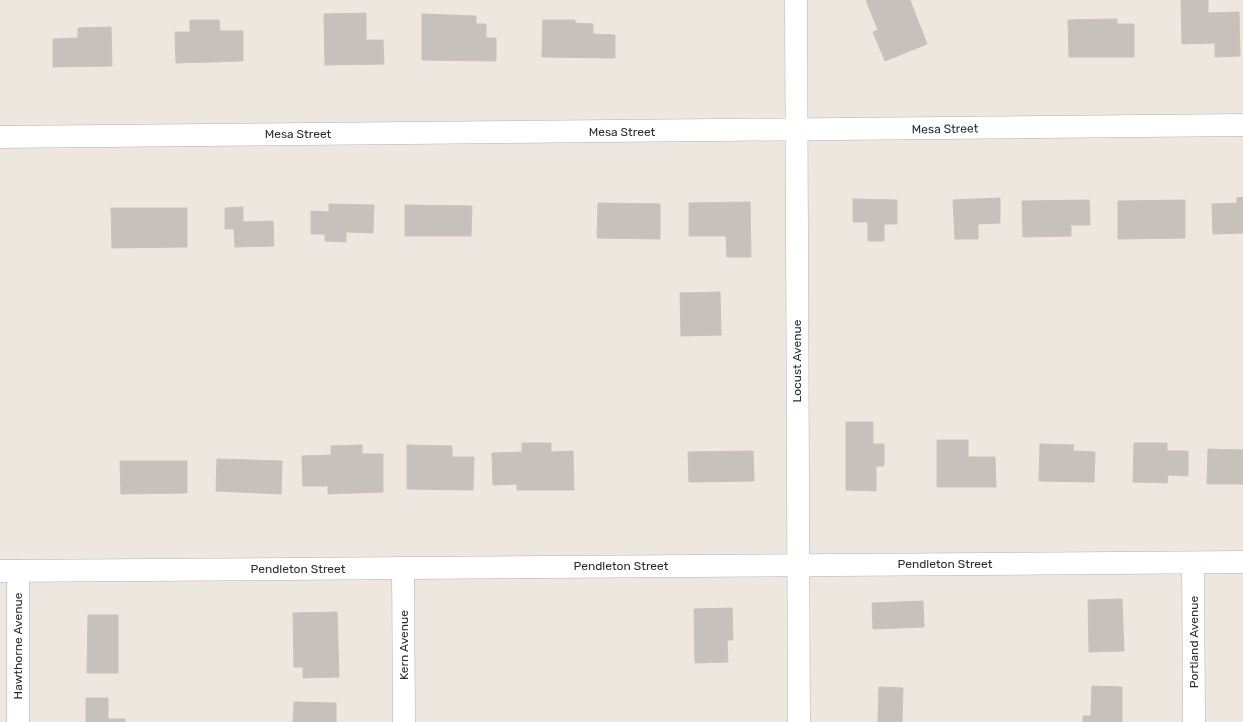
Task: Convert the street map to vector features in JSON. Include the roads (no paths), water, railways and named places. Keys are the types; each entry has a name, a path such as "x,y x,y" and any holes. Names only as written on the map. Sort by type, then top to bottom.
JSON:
{"street":[{"name":"Locust Avenue","path":"796,0 795,130 800,722"},
{"name":"Mesa Street","path":"0,137 1243,125"},
{"name":"Pendleton Street","path":"9,571 1243,562"},
{"name":"Portland Avenue","path":"1193,563 1194,722"},
{"name":"Kern Avenue","path":"403,568 404,722"},
{"name":"Hawthorne Avenue","path":"9,571 18,722"}]}
